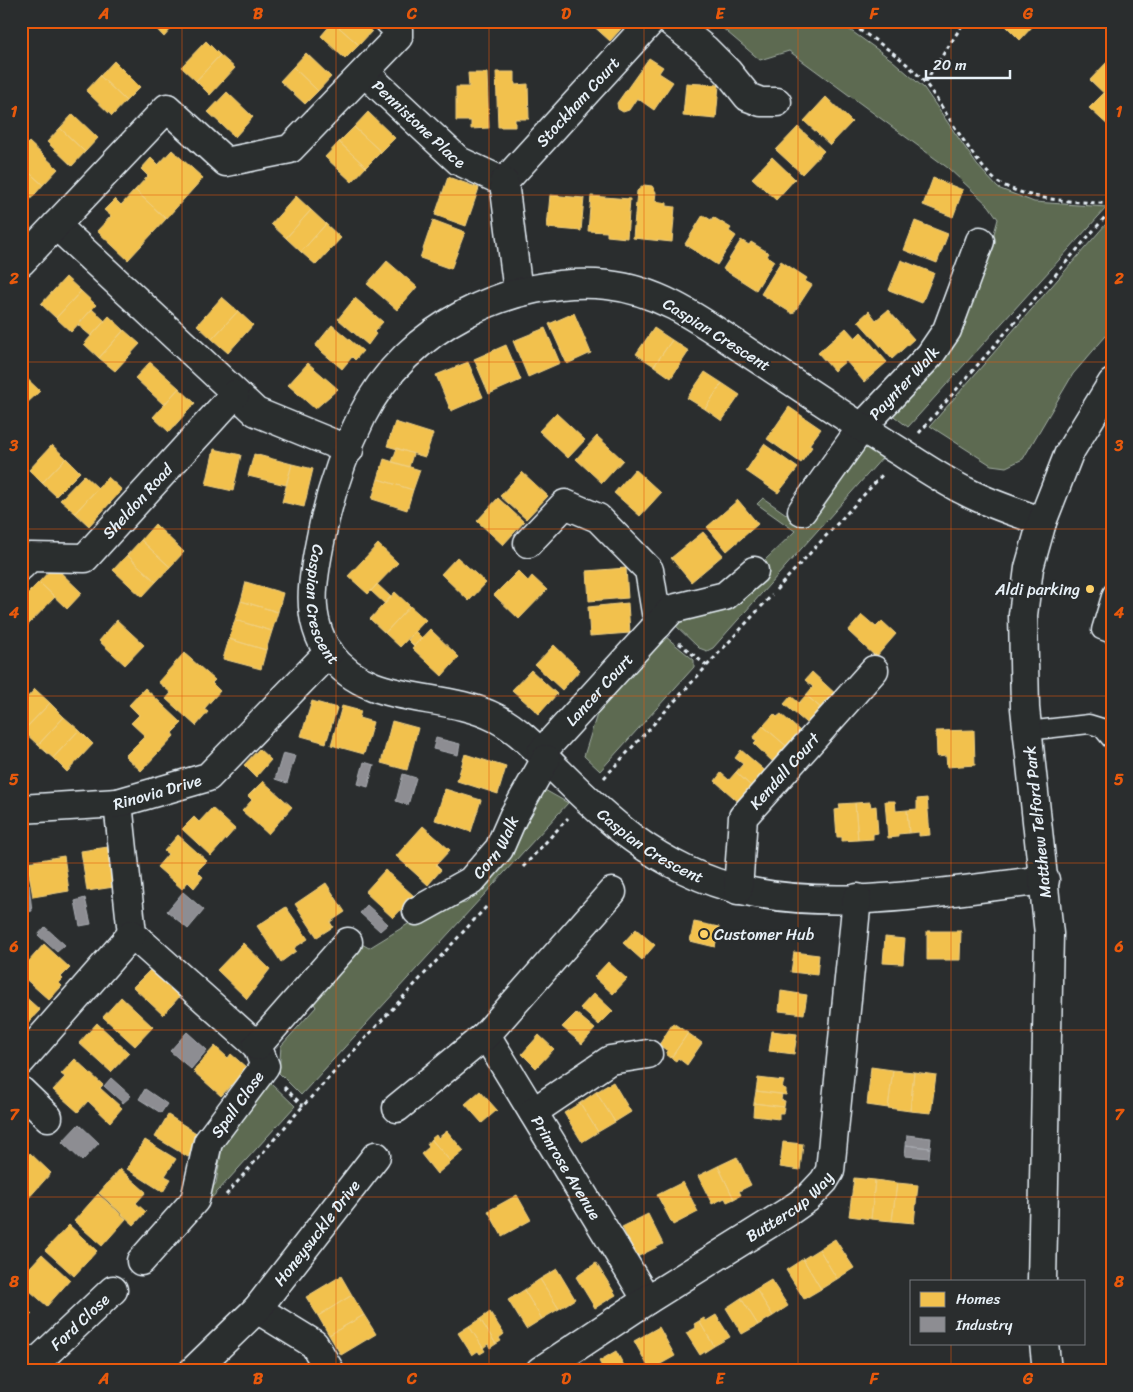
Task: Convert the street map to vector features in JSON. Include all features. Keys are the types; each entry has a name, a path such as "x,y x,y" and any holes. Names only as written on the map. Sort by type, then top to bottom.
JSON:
{"street":[{"path":"365,73 398,37 398,29 389,21"},
{"name":"Stockham Court","path":"504,182 651,21"},
{"path":"670,21 705,49 748,96 761,102 777,102"},
{"name":"Pennistone Place","path":"21,262 167,108 226,162 290,149 365,73 459,161 504,182"},
{"path":"504,182 518,292"},
{"path":"56,225 256,412 349,450"},
{"name":"Paynter Walk","path":"802,511 862,427 930,355 947,330 980,241"},
{"name":"Caspian Crescent","path":"1042,522 968,493 902,453 692,316 653,294 608,285 563,285 518,292 480,306 444,326 413,351 385,380 363,414 339,472 324,521 311,599 316,627 329,652 350,674 376,690 482,711 513,727 632,838 688,871 738,890 816,898 916,895 1045,880"},
{"name":"Matthew Telford Park","path":"1042,1280 1049,943 1045,880 1027,731 1022,663 1022,615 1029,568 1042,522 1069,454 1112,383"},
{"name":"Sheldon Road","path":"21,566 30,557 85,558 235,394"},
{"path":"528,543 565,504 598,518 649,570 658,625"},
{"name":"Lancer Court","path":"544,756 672,610 725,596 754,570"},
{"name":"Rinovia Drive","path":"21,809 118,803 208,777 329,652"},
{"name":"Kendall Court","path":"738,890 742,816 874,670"},
{"name":"Corn Walk","path":"417,911 471,881 499,849 544,756"},
{"path":"21,1061 132,934 118,803"},
{"path":"397,1108 486,1035 612,892"},
{"name":"Buttercup Way","path":"540,1371 647,1300 788,1212 824,1181 830,1171 857,898"},
{"name":"Spall Close","path":"132,934 257,1046 265,1066 208,1142 195,1200 141,1261"},
{"name":"Spall Close","path":"257,1046 348,942"},
{"name":"Primrose Avenue","path":"486,1035 647,1300"},
{"path":"532,1112 610,1060 648,1054"},
{"path":"21,1091 48,1117"},
{"name":"Honeysuckle Drive","path":"193,1371 257,1309 376,1156"},
{"name":"Ford Close","path":"21,1367 41,1358 112,1290"},
{"path":"257,1309 314,1344 330,1371"},
{"path":"1044,1344 1046,1371"}],"lane":[{"path":"1112,593 1101,630 1112,634"},
{"path":"1027,731 1089,724 1110,734"}],"path":[{"path":"846,21 887,49 925,82 982,165 999,183 1032,197 1112,204"},
{"path":"925,82 966,21"},
{"path":"522,868 902,453 1112,210"},
{"path":"658,625 707,666"},
{"path":"220,1202 303,1106 490,903"}],"green space":[{"path":"714,21 830,21 850,30 892,60 924,88 977,165 998,188 1034,202 1107,207 908,427 890,413 950,338 983,274 998,219 989,206 948,168 789,51 760,60"},
{"path":"1112,217 1112,329 1073,374 1023,459 1006,467 991,465 930,426"},
{"path":"861,439 883,457 713,648 707,651 699,648 671,621 743,592 764,561 795,531 757,504 763,498 799,523"},
{"path":"660,632 694,660 694,667 600,771 584,756 602,698"},
{"path":"543,789 568,803 301,1095 279,1073 281,1046 316,1007 310,997 358,942 369,948 413,921 448,906 466,903 475,894"},
{"path":"270,1082 295,1106 209,1201 204,1199 216,1183 224,1136"}],"building: Homes":[{"path":"149,21 178,21 164,37"},
{"path":"361,21 372,31 359,45 333,22"},
{"path":"591,21 628,21 610,41 590,23"},
{"path":"1001,21 1028,21 1033,26 1020,40"},
{"path":"333,22 359,45 345,59 321,36"},
{"path":"206,41 220,55 196,81 181,67"},
{"path":"306,53 331,77 318,91 293,67"},
{"path":"220,55 235,68 210,95 196,81"},
{"path":"649,58 663,67 659,73 673,82 654,110 637,98 629,110 623,112 618,109 617,103"},
{"path":"114,61 140,87 126,101 100,76"},
{"path":"1108,61 1112,64 1112,101 1090,80"},
{"path":"293,67 318,91 305,104 280,81"},
{"path":"496,72 515,72 515,85 528,84 529,119 515,119 515,127 498,127"},
{"path":"468,73 487,73 489,128 471,129 471,121 456,121 456,87 469,87"},
{"path":"100,76 126,101 112,116 86,91"},
{"path":"686,83 719,85 716,119 683,116"},
{"path":"227,92 253,117 235,137 208,112"},
{"path":"1104,93 1112,101 1112,129 1089,108"},
{"path":"826,97 852,122 830,145 804,121"},
{"path":"368,112 395,138 381,152 354,127"},
{"path":"73,114 98,138 85,152 60,128"},
{"path":"354,127 381,152 366,167 339,142"},
{"path":"798,127 824,151 802,174 776,150"},
{"path":"60,128 85,152 72,166 47,142"},
{"path":"29,142 58,169 43,185 21,165 21,150"},
{"path":"339,142 366,167 352,182 325,157"},
{"path":"172,150 203,178 166,219 135,190 148,176 141,169 151,158 158,165"},
{"path":"772,157 795,179 776,200 752,178"},
{"path":"21,165 43,185 28,202 21,196"},
{"path":"448,177 479,188 466,226 435,215"},
{"path":"933,178 963,190 953,217 923,205"},
{"path":"644,185 652,186 656,192 655,201 667,203 667,206 675,207 672,242 633,238 637,191"},
{"path":"135,190 166,219 128,260 97,231 111,216 104,210 115,199 121,205"},
{"path":"550,195 584,198 581,231 547,228"},
{"path":"296,196 311,210 286,238 271,224"},
{"path":"591,196 630,199 627,238 607,236 607,232 588,231"},
{"path":"311,210 326,224 301,252 286,238"},
{"path":"703,215 711,220 713,217 731,228 729,231 736,236 717,265 685,244"},
{"path":"433,220 465,232 451,269 420,258"},
{"path":"915,221 948,234 937,263 904,250"},
{"path":"326,224 341,238 316,265 301,252"},
{"path":"741,240 749,245 751,242 769,253 767,256 774,261 756,290 723,269"},
{"path":"901,260 934,273 922,303 889,290"},
{"path":"387,261 417,287 397,310 367,284"},
{"path":"781,261 807,278 805,281 812,285 793,314 761,294"},
{"path":"66,277 81,291 56,318 41,304"},
{"path":"81,291 96,305 71,332 56,318"},
{"path":"222,297 238,311 212,339 197,325"},
{"path":"355,298 383,322 374,332 376,334 368,345 338,319"},
{"path":"92,309 105,321 91,336 78,325"},
{"path":"888,310 914,339 892,359 858,321 869,311 876,320"},
{"path":"238,311 253,325 228,353 212,339"},
{"path":"574,313 591,353 567,364 549,324"},
{"path":"109,316 124,330 99,358 84,344"},
{"path":"332,325 363,351 355,360 352,357 342,369 315,346"},
{"path":"545,328 560,363 528,377 513,341"},
{"path":"654,328 672,340 654,366 636,354"},
{"path":"846,328 855,338 861,332 887,362 864,382 846,361 834,371 818,353"},
{"path":"124,330 140,344 115,371 99,358"},
{"path":"672,340 689,351 671,378 654,366"},
{"path":"506,345 521,380 489,394 474,359"},
{"path":"150,362 179,388 164,405 135,378"},
{"path":"468,362 483,397 451,411 436,375"},
{"path":"308,363 338,389 315,409 288,385"},
{"path":"705,372 722,383 705,409 687,398"},
{"path":"21,373 40,391 26,404 21,399"},
{"path":"722,383 740,395 722,421 705,409"},
{"path":"179,388 195,403 169,432 153,417"},
{"path":"789,407 821,429 809,445 812,447 801,463 767,439"},
{"path":"556,413 585,440 568,458 539,431"},
{"path":"395,422 433,434 425,457 387,446"},
{"path":"597,436 623,460 602,483 576,459"},
{"path":"764,444 798,468 778,493 746,471"},
{"path":"52,445 66,458 42,483 29,470"},
{"path":"397,448 413,454 409,467 392,462"},
{"path":"214,449 241,455 233,491 206,485"},
{"path":"254,454 292,464 286,485 248,476"},
{"path":"66,458 80,472 56,496 42,483"},
{"path":"384,459 420,470 413,490 378,479"},
{"path":"292,464 313,469 304,507 282,502"},
{"path":"635,469 661,493 640,516 614,493"},
{"path":"522,472 548,496 526,519 500,496"},
{"path":"84,475 98,488 75,513 60,500"},
{"path":"108,477 122,490 89,526 75,513"},
{"path":"378,479 413,490 407,510 372,499"},
{"path":"498,498 524,522 503,545 477,521"},
{"path":"738,500 758,524 727,551 707,527"},
{"path":"155,524 184,552 170,567 141,540"},
{"path":"703,532 723,555 691,582 671,558"},
{"path":"141,540 170,567 156,582 127,555"},
{"path":"378,544 398,563 368,594 348,576"},
{"path":"127,555 156,582 142,597 113,570"},
{"path":"457,557 486,583 469,601 441,574"},
{"path":"54,566 82,593 67,609 39,582"},
{"path":"626,568 628,598 589,601 587,571"},
{"path":"518,571 528,581 532,576 547,590 519,619 494,595"},
{"path":"39,582 55,597 27,626 21,620 21,600"},
{"path":"246,582 283,593 278,612 241,601"},
{"path":"377,584 391,597 385,604 371,591"},
{"path":"395,592 410,606 385,633 370,619"},
{"path":"241,601 278,612 272,631 235,620"},
{"path":"628,603 630,633 590,636 588,607"},
{"path":"410,606 426,620 400,647 385,633"},
{"path":"862,615 876,627 882,621 896,634 876,657 848,631"},
{"path":"117,620 144,645 125,665 99,641"},
{"path":"235,620 272,631 266,650 229,639"},
{"path":"430,629 459,657 442,676 412,648"},
{"path":"415,631 422,638 414,646 408,640"},
{"path":"229,639 266,650 261,669 223,659"},
{"path":"554,645 580,670 562,690 535,665"},
{"path":"184,653 215,680 212,683 220,691 204,709 208,712 196,726 166,699 171,693 158,682"},
{"path":"531,670 557,694 539,714 512,690"},
{"path":"812,672 839,697 823,710 806,695 813,687 805,680"},
{"path":"145,688 182,723 172,733 174,736 141,771 125,756 145,736 131,723 139,715 129,705"},
{"path":"35,689 50,703 23,731 21,704"},
{"path":"806,695 823,710 812,728 784,704 791,696 799,703"},
{"path":"312,701 337,708 326,743 301,736"},
{"path":"50,703 64,717 38,745 23,731"},
{"path":"342,706 361,711 359,718 373,722 364,754 331,745"},
{"path":"774,714 777,717 781,714 801,732 791,750 763,726"},
{"path":"64,717 79,730 53,758 38,745"},
{"path":"392,721 418,728 407,770 381,763"},
{"path":"763,726 791,750 774,763 754,744 757,741 753,738"},
{"path":"79,730 93,744 67,772 53,758"},
{"path":"974,730 975,765 947,767 946,756 937,757 936,731"},
{"path":"259,749 271,760 256,777 244,765"},
{"path":"741,750 769,774 753,788 736,772 743,764 735,758"},
{"path":"465,754 506,767 498,794 457,781"},
{"path":"736,772 753,788 742,805 715,781 721,773 729,780"},
{"path":"263,781 292,807 268,834 242,811 252,800 248,796"},
{"path":"445,789 481,800 471,832 435,820"},
{"path":"927,798 930,835 919,836 919,832 909,833 907,810 917,809 917,799"},
{"path":"885,801 895,801 896,811 907,810 909,833 898,834 898,837 888,838"},
{"path":"870,802 871,807 876,806 878,833 873,834 873,839 858,840 855,803"},
{"path":"855,803 858,840 842,841 842,837 837,837 835,810 840,809 839,804"},
{"path":"212,808 235,829 211,856 182,829 194,817 199,822"},
{"path":"423,826 450,850 436,865 441,870 428,885 396,856"},
{"path":"178,835 207,861 197,871 203,877 194,888 188,882 182,889 157,867 168,854 164,851"},
{"path":"108,847 114,887 87,891 81,851"},
{"path":"64,856 69,891 33,897 27,862"},
{"path":"385,870 414,896 393,918 365,892"},
{"path":"326,883 345,912 330,922 333,927 317,937 295,904"},
{"path":"286,907 308,939 294,948 296,951 281,962 257,926"},
{"name":"Customer Hub","path":"694,922 719,927 715,947 690,941"},
{"path":"636,929 655,945 642,960 623,943"},
{"path":"927,931 961,931 960,960 927,960"},
{"path":"885,937 905,939 903,964 883,963"},
{"path":"243,943 270,969 247,999 217,970"},
{"path":"44,944 70,968 61,977 63,979 59,983 62,986 49,1000 21,975 21,970"},
{"path":"794,952 819,955 817,975 791,972"},
{"path":"608,962 627,979 613,994 594,977"},
{"path":"151,969 180,996 163,1015 133,987"},
{"path":"781,991 807,995 804,1014 779,1011"},
{"path":"21,993 40,1010 21,1030"},
{"path":"594,993 613,1011 599,1025 580,1008"},
{"path":"121,997 153,1027 135,1046 103,1017"},
{"path":"576,1013 595,1029 582,1044 562,1027"},
{"path":"97,1023 129,1053 111,1072 79,1043"},
{"path":"673,1023 688,1033 671,1058 666,1054 668,1051 659,1045"},
{"path":"772,1031 797,1034 794,1054 769,1051"},
{"path":"688,1033 702,1043 687,1065 678,1058 676,1061 671,1058"},
{"path":"539,1035 554,1049 536,1068 522,1054"},
{"path":"215,1046 228,1058 231,1054 247,1068 221,1096 193,1071"},
{"path":"75,1059 103,1085 100,1088 122,1108 110,1122 88,1101 78,1112 53,1090 65,1077 61,1074"},
{"path":"871,1067 893,1070 888,1108 867,1105"},
{"path":"893,1070 914,1072 910,1111 888,1108"},
{"path":"914,1072 936,1075 931,1113 910,1111"},
{"path":"758,1078 784,1081 782,1088 786,1089 786,1095 756,1091"},
{"path":"613,1082 631,1112 615,1122 596,1092"},
{"path":"480,1091 497,1110 482,1123 465,1104"},
{"path":"756,1091 782,1094 781,1100 785,1101 784,1107 754,1103"},
{"path":"596,1092 615,1122 598,1132 580,1103"},
{"path":"580,1103 598,1132 582,1142 564,1113"},
{"path":"754,1103 784,1107 783,1113 779,1113 779,1119 753,1116"},
{"path":"168,1115 201,1136 188,1157 155,1137"},
{"path":"447,1131 464,1151 451,1162 431,1139 436,1135 438,1138"},
{"path":"431,1139 451,1162 437,1174 421,1154 429,1147 427,1144"},
{"path":"145,1140 176,1159 165,1176 171,1179 163,1192 127,1169"},
{"path":"783,1142 803,1144 800,1170 780,1167"},
{"path":"30,1153 51,1173 26,1201 21,1196 21,1163"},
{"path":"737,1157 751,1185 739,1191 741,1195 734,1199 718,1166"},
{"path":"718,1166 734,1199 727,1202 725,1198 712,1204 698,1176"},
{"path":"120,1169 146,1192 136,1203 146,1212 134,1225 99,1193"},
{"path":"854,1178 875,1180 871,1219 849,1216"},
{"path":"875,1180 897,1183 892,1221 871,1219"},
{"path":"683,1182 698,1212 673,1225 657,1195"},
{"path":"897,1183 918,1185 914,1223 892,1221"},
{"path":"98,1194 126,1219 102,1246 74,1221"},
{"path":"517,1195 531,1220 502,1236 488,1211"},
{"path":"648,1214 663,1244 637,1257 622,1227"},
{"path":"69,1225 97,1251 74,1276 45,1250"},
{"path":"835,1239 854,1268 837,1279 819,1249"},
{"path":"819,1249 837,1279 821,1289 803,1259"},
{"path":"42,1254 70,1280 47,1306 21,1283 21,1277"},
{"path":"803,1259 821,1289 804,1299 786,1270"},
{"path":"596,1263 616,1295 595,1308 576,1277"},
{"path":"557,1269 575,1299 559,1309 540,1279"},
{"path":"341,1276 352,1295 318,1316 306,1297"},
{"path":"540,1279 559,1309 542,1319 524,1290"},
{"path":"771,1280 788,1306 773,1316 756,1289"},
{"path":"756,1289 773,1316 758,1325 741,1298"},
{"path":"524,1290 542,1319 526,1329 508,1300"},
{"path":"352,1295 364,1315 329,1335 318,1316"},
{"path":"741,1298 758,1325 742,1334 726,1308"},
{"path":"21,1304 32,1314 21,1325"},
{"path":"490,1312 504,1334 499,1338 501,1341 496,1344 480,1319"},
{"path":"364,1315 376,1334 341,1355 329,1335"},
{"path":"716,1315 730,1337 714,1346 699,1321 704,1318 706,1321"},
{"path":"480,1319 496,1344 490,1348 488,1344 483,1348 469,1326"},
{"path":"699,1321 714,1346 700,1355 686,1333 696,1328 694,1324"},
{"path":"469,1326 485,1351 480,1354 478,1351 472,1355 458,1333"},
{"path":"659,1327 675,1356 650,1370 634,1341"},
{"path":"616,1351 627,1371 604,1371 599,1361"}],"building: Industry":[{"path":"436,738 460,744 458,755 433,749"},
{"path":"283,753 295,756 287,783 275,779"},
{"path":"364,762 374,765 368,787 358,784"},
{"path":"403,774 416,778 408,805 396,801"},
{"path":"29,885 32,911 22,913 21,886"},
{"path":"183,892 204,910 188,929 167,911"},
{"path":"85,898 91,924 80,926 75,901"},
{"path":"367,905 388,924 380,931 360,913"},
{"path":"45,927 65,945 57,952 38,935"},
{"path":"187,1032 207,1050 191,1069 170,1051"},
{"path":"111,1078 131,1096 123,1103 104,1086"},
{"path":"145,1089 167,1104 161,1113 139,1099"},
{"path":"79,1124 99,1143 82,1161 62,1142"},
{"path":"907,1135 931,1138 930,1148 906,1145"},
{"path":"906,1145 930,1148 929,1158 905,1156"}],"place":[{"name":"Aldi parking","path":"1090,589"},
{"name":"Customer Hub","path":"704,934"}]}
